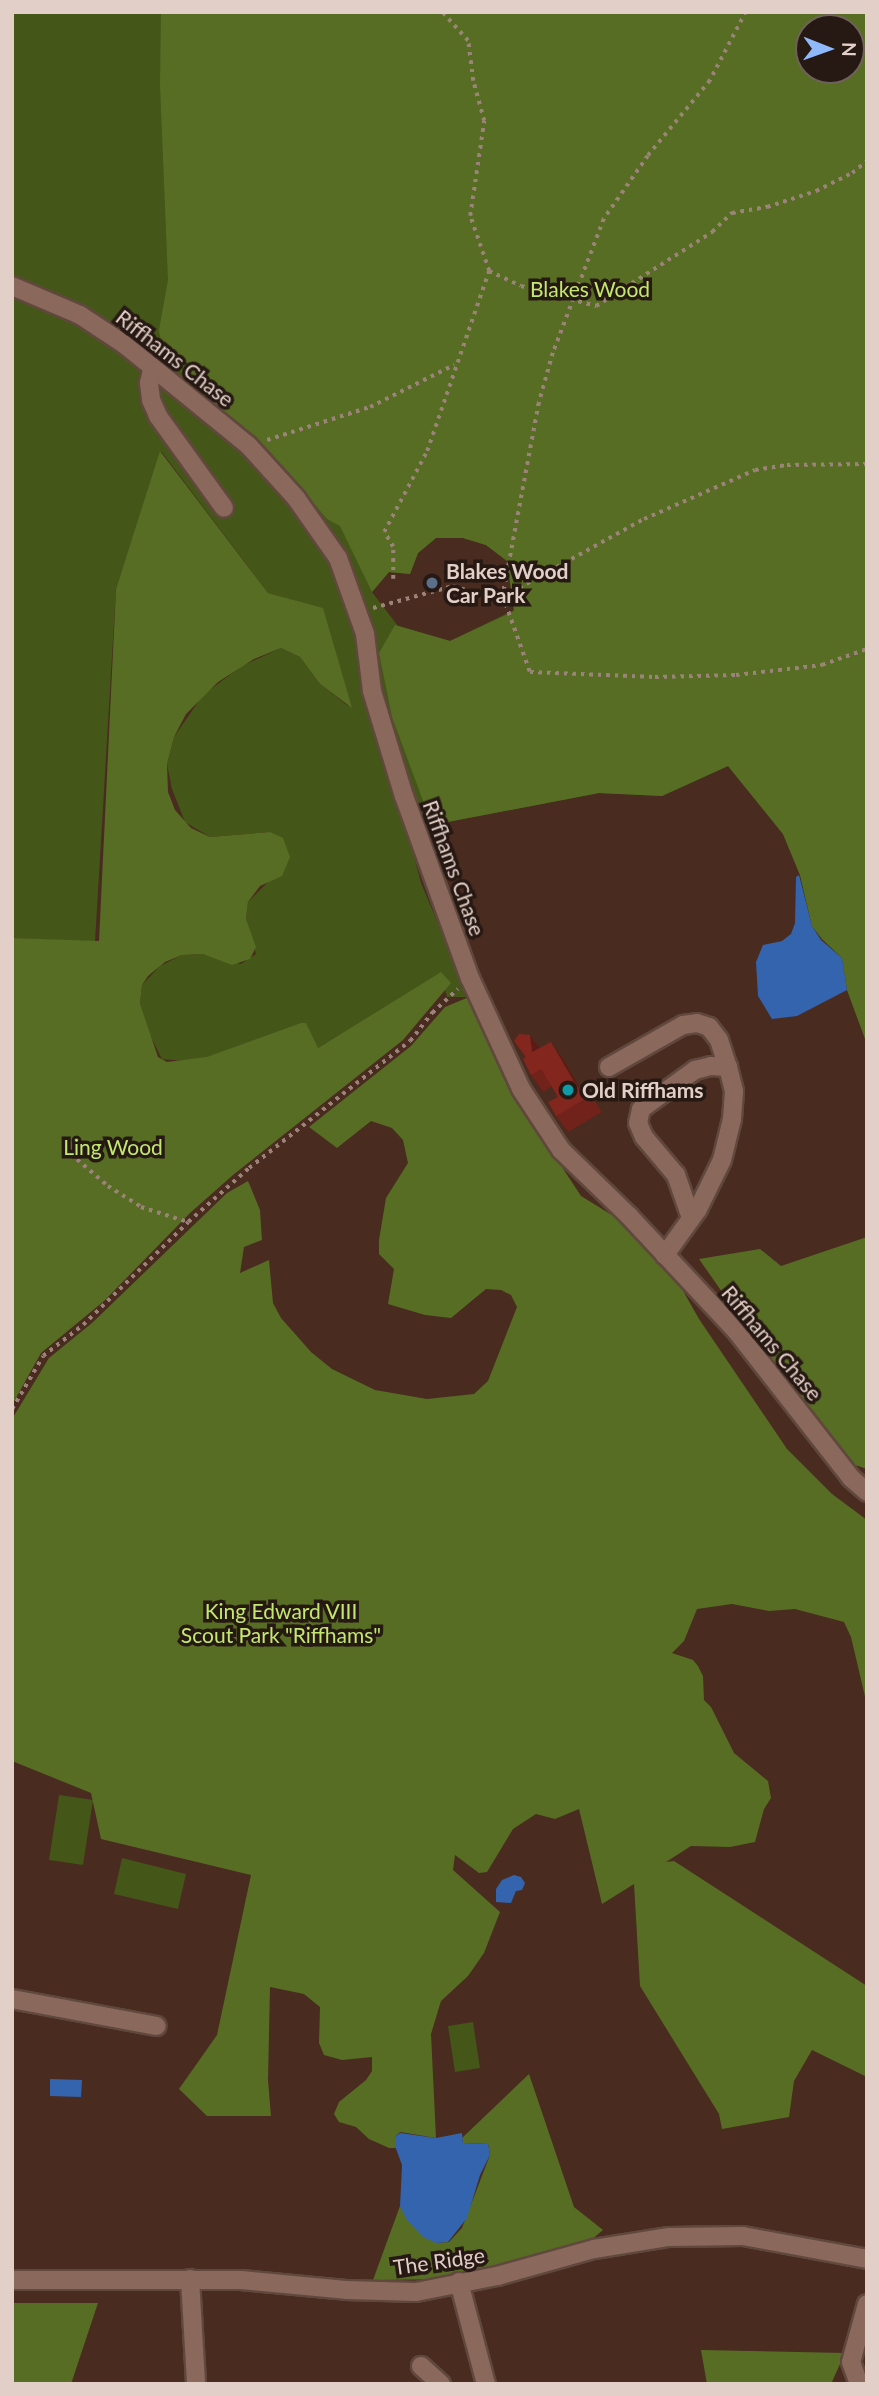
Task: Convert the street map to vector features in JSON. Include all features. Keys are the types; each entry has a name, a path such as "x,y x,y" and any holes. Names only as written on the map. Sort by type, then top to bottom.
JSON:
{"street":[{"name":"Riffhams Chase","path":"12,286 80,315 124,344 152,370 248,445 296,498 338,558 365,634 372,691 385,740 470,978 521,1089 561,1150 737,1332 851,1478 867,1492"},
{"path":"152,370 149,383 151,400 158,416 224,508"},
{"path":"609,1067 683,1025 697,1023 709,1027 719,1040 728,1067 734,1091 732,1119 722,1160 691,1218 665,1255"},
{"path":"691,1218 677,1175 644,1137 638,1123 641,1109 695,1070 711,1066 728,1067"},
{"path":"12,1999 156,2026"},
{"name":"The Ridge","path":"12,2280 241,2280 346,2290 416,2292 459,2281 497,2276 594,2249 669,2237 743,2236 867,2259"},
{"path":"190,2279 196,2384"},
{"path":"459,2281 486,2384"},
{"path":"859,2384 851,2362 867,2304"},
{"path":"421,2367 441,2384"}],"path":[{"path":"393,579 393,547 384,532 427,451 462,342 480,306 489,271 470,216 484,121 472,81 468,41 442,12"},
{"path":"746,12 710,81 648,156 604,219 553,353 539,404 503,596 530,672 655,677 736,676 822,665 867,649"},
{"path":"489,271 521,286 596,306 712,232 732,213 767,207 816,191 852,173 867,161"},
{"path":"248,445 370,407 456,364"},
{"path":"356,610 391,605 453,586 497,600 644,519 755,470 787,465 867,464"},
{"path":"12,1409 43,1356 83,1325 188,1222 249,1168 410,1041 432,1013 470,978"},
{"path":"71,1154 108,1186 141,1206 188,1222"}],"green space":[{"name":"Blakes Wood","path":"12,12 867,12 867,1044 847,990 842,958 812,926 800,875 783,834 728,766 662,796 599,793 432,825 408,833 421,883 469,997 447,997 440,973 318,1048 183,1061 162,1059 146,1027 140,1004 142,985 160,966 182,955 203,954 241,964 256,954 246,919 248,902 275,875 270,832 210,837 185,822 172,789 167,764 174,737 203,695 242,666 281,648 300,657 320,684 348,706 323,609 268,593 161,451 116,589 95,942 12,938","holes":["436,538 463,538 486,545 507,561 514,610 450,641 398,626 372,592 389,572 410,574 418,553"]},
{"name":"Blakes Wood","path":"161,12 867,12 867,1044 847,990 842,958 812,926 800,875 783,834 728,766 662,796 599,793 432,825 392,717 379,653 395,625 450,641 514,611 507,561 486,545 463,538 436,538 418,553 410,574 389,572 372,592 340,526 327,519 297,484 163,354 159,330 168,280 160,85"},
{"name":"Ling Wood","path":"160,451 268,593 323,608 352,708 320,684 300,657 281,648 254,659 218,682 186,714 174,737 167,764 168,792 175,810 191,828 210,837 270,832 283,838 290,857 282,876 260,886 248,902 246,919 256,947 250,959 232,965 203,954 182,955 165,962 148,976 142,985 140,1004 158,1057 167,1062 207,1057 301,1023 306,1023 318,1048 441,972 451,983 403,1040 233,1175 190,1213 104,1301 41,1353 12,1405 12,938 99,941 116,589"},
{"name":"King Edward VIII Scout Park \"Riffhams\"","path":"469,997 497,1055 503,1077 581,1196 620,1220 682,1289 699,1319 787,1449 832,1494 867,1520 867,1705 851,1637 844,1622 795,1609 769,1611 732,1604 697,1609 684,1641 672,1653 693,1660 698,1666 703,1676 704,1700 711,1707 734,1753 768,1781 771,1798 764,1809 755,1842 730,1847 691,1846 666,1862 674,1861 867,1986 867,2077 812,2050 794,2081 789,2117 722,2129 719,2114 640,1986 634,1884 602,1904 579,1809 555,1819 536,1814 513,1829 487,1872 479,1873 455,1855 453,1870 500,1912 484,1953 468,1976 441,2001 431,2034 436,2138 400,2132 395,2137 396,2148 389,2148 369,2139 356,2127 339,2122 334,2114 339,2102 366,2080 372,2071 372,2057 342,2060 324,2055 319,2043 320,2007 304,1994 270,1987 268,2080 271,2116 207,2116 179,2089 217,2035 251,1875 101,1839 91,1793 12,1761 12,1419 49,1358 92,1323 227,1193 248,1181 260,1210 262,1240 244,1247 240,1273 269,1260 273,1303 281,1318 311,1352 332,1369 375,1390 427,1399 474,1394 488,1381 517,1307 511,1295 501,1290 486,1289 451,1318 425,1315 388,1304 394,1269 379,1254 379,1240 386,1198 408,1163 403,1140 392,1128 371,1121 337,1148 309,1127 411,1046 445,1007"},
{"path":"867,1237 867,1469 849,1463 834,1452 699,1259 760,1249 781,1266"},
{"path":"59,1795 93,1800 83,1865 49,1860"},
{"path":"122,1858 186,1874 178,1909 114,1894"},
{"path":"473,2022 480,2068 455,2072 448,2026"},
{"path":"529,2074 574,2207 603,2230 574,2254 460,2279 373,2280 400,2206 437,2243 449,2242 462,2228 490,2155 488,2144 463,2143 462,2138"},
{"path":"12,2303 98,2303 71,2384 12,2384"},
{"path":"701,2350 845,2353 831,2384 707,2384"}],"water":[{"path":"799,875 812,926 821,940 842,958 847,990 797,1016 772,1019 758,996 756,962 763,945 782,941 791,934 795,923 796,877"},
{"path":"514,1875 521,1877 525,1883 522,1890 516,1891 511,1903 496,1902 496,1889 502,1880"},
{"path":"50,2079 82,2080 81,2097 50,2096"},
{"path":"400,2133 436,2138 462,2133 463,2143 488,2144 490,2155 480,2175 467,2218 448,2242 436,2243 423,2237 407,2220 400,2206 402,2165 395,2146 395,2137"}],"building":[{"path":"519,1034 530,1035 532,1052 551,1042 573,1080 569,1082 575,1090 583,1084 590,1096 556,1116 548,1102 558,1097 541,1069 531,1075 523,1059 526,1057 514,1041"}],"place":[{"name":"Blakes Wood Car Park","path":"432,583"},
{"name":"Old Riffhams","path":"568,1090"}]}
